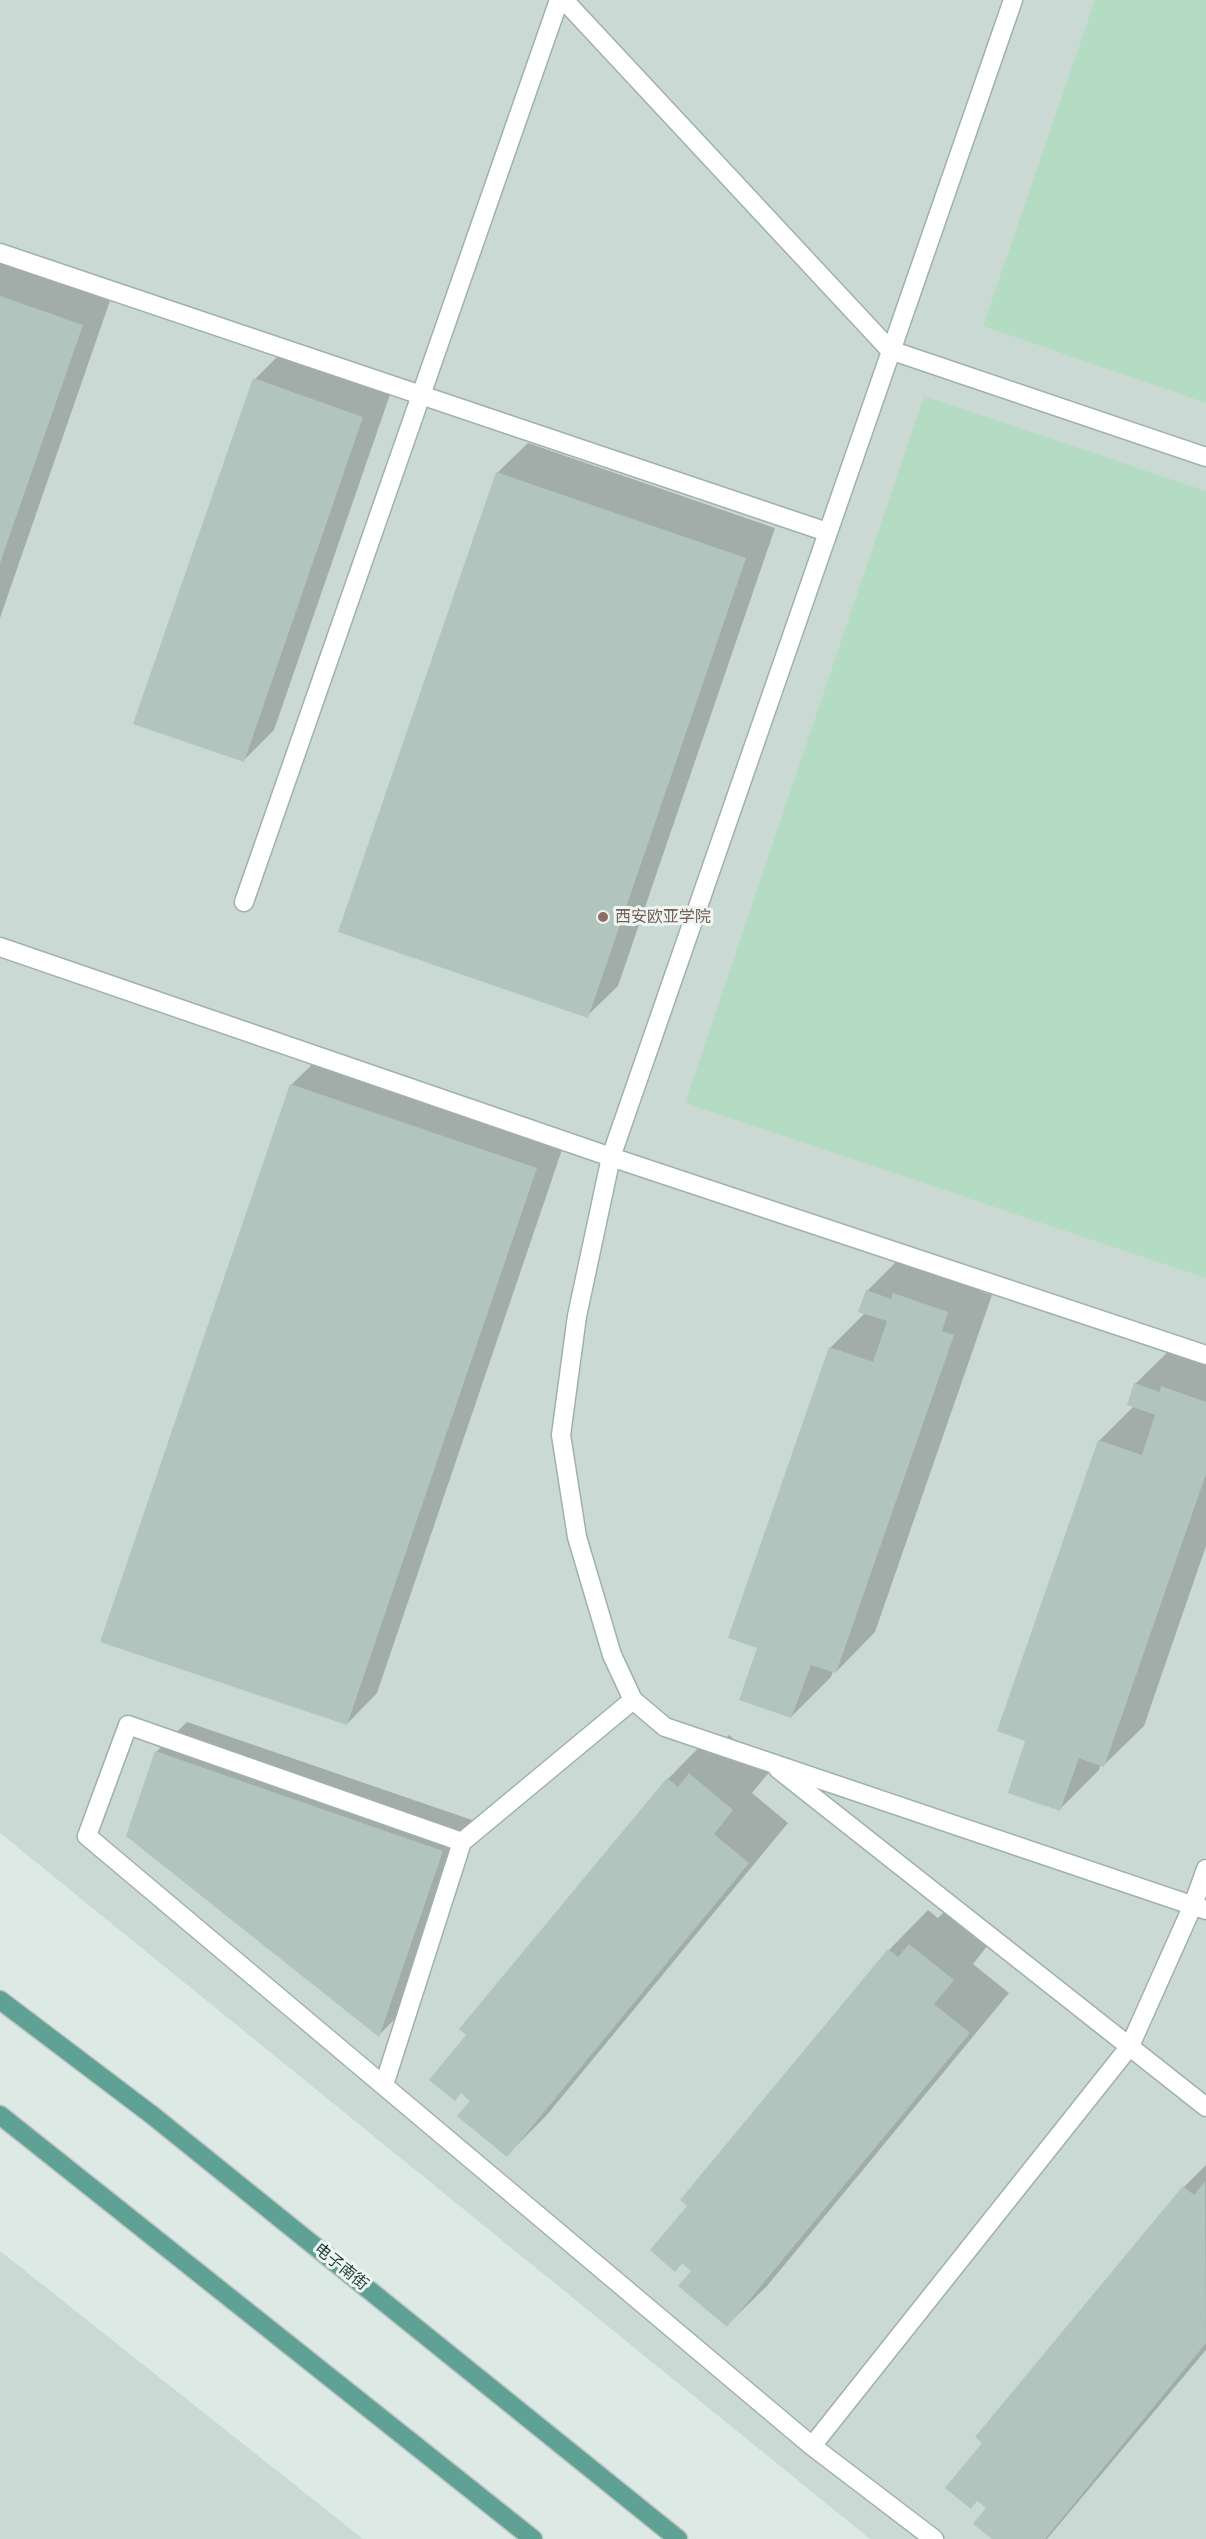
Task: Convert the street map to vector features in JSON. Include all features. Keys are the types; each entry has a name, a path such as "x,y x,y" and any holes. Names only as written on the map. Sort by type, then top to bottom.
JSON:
{"main road":[{"name":"电子南街","path":"0,2000 152,2115 678,2539"},
{"path":"0,2115 533,2539"}],"street":[{"path":"244,902 559,0"},
{"path":"564,0 890,350 1206,457"},
{"path":"1013,0 611,1157 577,1316 561,1435 577,1538 612,1655 633,1700 665,1727 1200,1907"},
{"path":"0,253 827,532"},
{"path":"0,947 611,1157 1206,1355"},
{"path":"384,2085 462,1842 633,1700"},
{"path":"462,1842 128,1725 87,1836 812,2446 934,2539"},
{"path":"767,1761 1206,2107"},
{"path":"812,2446 1130,2046 1200,1907 1206,1869"}],"shaded area":[{"name":"西安欧亚学院","path":"0,0 1206,0 1206,2539 870,2539 0,1833"},
{"path":"0,2251 363,2539 0,2539"}],"green space":[{"path":"1095,0 1206,0 1206,403 983,326"},
{"path":"924,396 1206,491 1206,1278 685,1103"}],"building":[{"path":"0,296 83,325 0,563"},
{"path":"253,378 363,417 244,762 133,724"},
{"path":"496,472 746,558 588,1018 338,932"},
{"path":"290,1084 537,1168 347,1725 100,1642"},
{"path":"866,1290 891,1299 893,1293 948,1312 942,1331 954,1335 836,1673 811,1665 791,1718 739,1700 757,1648 728,1638 829,1347 873,1362 887,1321 858,1312"},
{"path":"1134,1383 1160,1392 1161,1386 1206,1402 1206,1474 1104,1767 1079,1758 1060,1811 1008,1793 1025,1741 997,1731 1098,1440 1142,1455 1155,1415 1127,1405"},
{"path":"155,1751 443,1851 379,2037 126,1836"},
{"path":"689,1773 733,1810 714,1834 749,1863 507,2157 457,2116 470,2101 461,2093 455,2101 429,2080 466,2035 459,2029 667,1778 678,1787"},
{"path":"909,1944 954,1980 934,2004 970,2033 727,2327 678,2286 691,2271 682,2263 675,2272 650,2250 687,2206 680,2200 888,1949 898,1957"},
{"path":"1205,2181 1206,2343 1045,2539 992,2539 973,2524 986,2508 977,2501 971,2509 945,2488 982,2443 975,2437 1183,2186 1194,2195"}],"place":[{"name":"西安欧亚学院","path":"603,917"}]}
